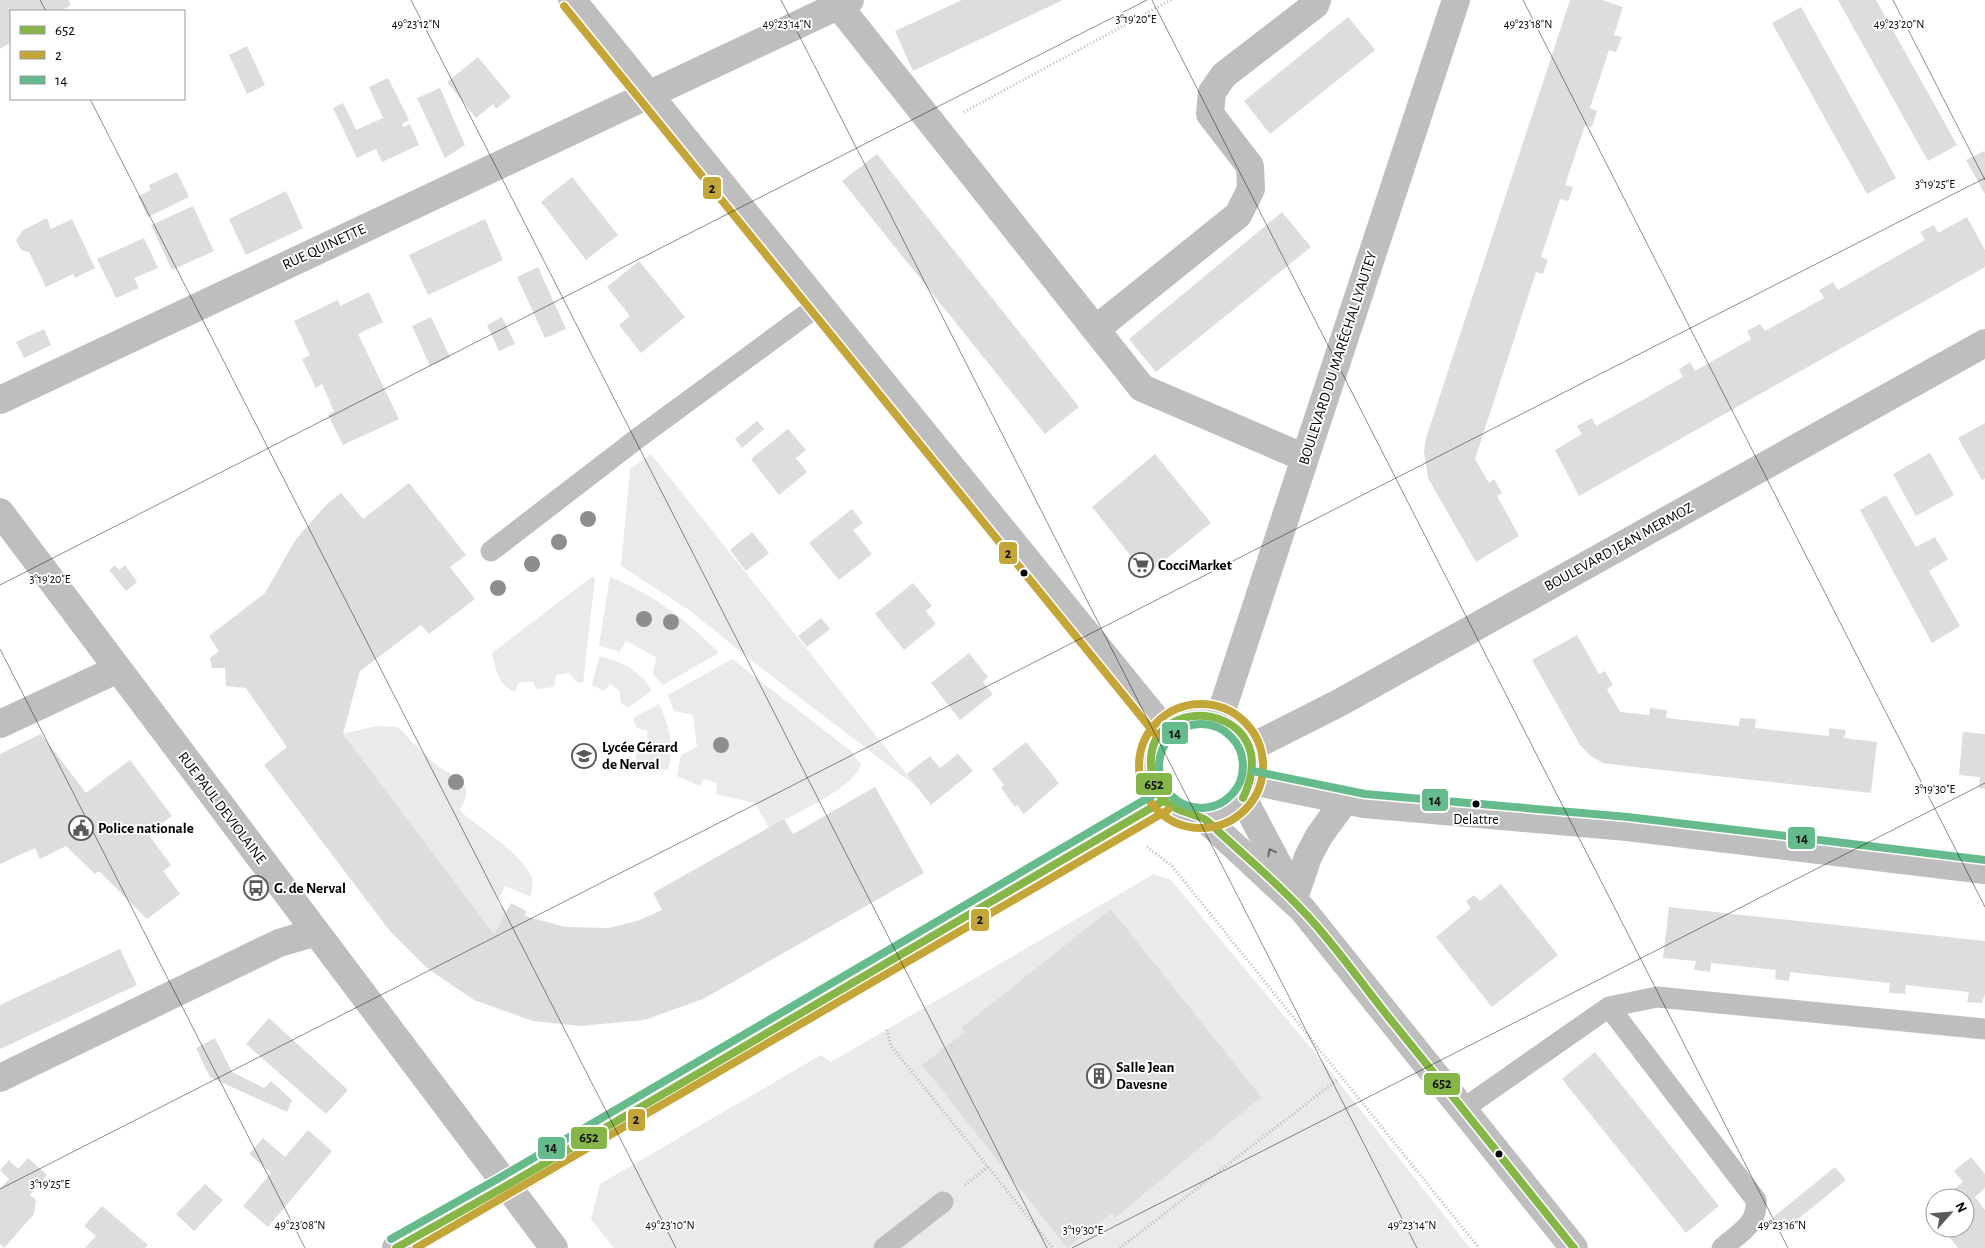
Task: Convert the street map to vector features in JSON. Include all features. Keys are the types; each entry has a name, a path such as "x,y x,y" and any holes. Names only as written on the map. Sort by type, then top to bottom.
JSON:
{"street":[{"path":"572,0 1164,729"},
{"path":"1096,329 1238,215 1251,189 1250,166 1210,114 1212,92 1224,75 1315,5 1317,0"},
{"name":"BOULEVARD DU MARÉCHAL LYAUTEY","path":"1220,716 1456,0"},
{"path":"844,3 935,128 1142,388 1305,458"},
{"name":"RUE QUINETTE","path":"0,400 648,93 844,3"},
{"name":"BOULEVARD JEAN MERMOZ","path":"1250,748 1347,698 1985,343"},
{"name":"RUE PAUL DEVIOLAINE","path":"0,512 554,1248"},
{"path":"0,724 118,669"},
{"path":"1200,713 1220,716 1239,729 1250,748 1254,765 1247,790 1232,808 1219,815 1204,818 1189,816 1175,811 1163,801 1152,785 1149,765 1152,746 1164,729 1180,717 1200,713"},
{"path":"1247,790 1345,800 1364,804 1627,827 1985,870"},
{"path":"1247,790 1299,903"},
{"path":"1299,903 1308,857 1319,836 1345,800"},
{"path":"396,1248 506,1186 1127,824 1163,801"},
{"path":"1204,818 1299,903 1574,1248"},
{"path":"0,1078 279,944 316,932"}],"lane":[{"path":"491,551 638,438 819,305"},
{"path":"1463,1109 1609,1007 1657,997 1985,1029"},
{"path":"1609,1007 1756,1200 1757,1212 1751,1224 1722,1248"},
{"path":"884,1248 943,1202"}],"path":[{"path":"935,128 1171,0"},
{"path":"1127,824 1142,842 1171,865 1479,1248"},
{"path":"887,1030 891,1046 1053,1248"},
{"path":"1120,1248 1337,1080"},
{"path":"962,1187 988,1167"}],"shaded area":[{"path":"651,454 917,787 761,668 689,610 621,566 630,469"},
{"path":"593,576 595,579 583,683 575,681 570,673 556,675 554,687 536,689 533,682 519,682 515,692 505,686 499,676 492,653"},
{"path":"610,577 641,592 669,609 719,653 663,685 653,674 656,657 626,641 619,652 599,645"},
{"path":"599,657 614,660 630,668 643,678 651,691 628,708 620,702 620,691 610,684 604,691 592,685"},
{"path":"732,659 851,751 861,765 856,774 846,783 821,801 769,828 755,803 716,794 717,783 704,779 700,786 677,776 681,755 697,747 693,715 674,711 668,695"},
{"path":"659,704 670,736 671,753 668,770 638,764 636,758 638,746 648,744 647,731 637,728 633,720 636,716"},
{"path":"376,726 398,727 434,763 461,781 465,786 466,792 465,800 459,810 500,842 527,869 533,880 531,897 505,886 497,902 507,912 494,934 343,734"},
{"path":"1154,874 1171,880 1329,1070 1470,1248 614,1248 591,1219 600,1184 821,1055 831,1062"}],"building":[{"path":"0,0 68,0 71,5 63,10 10,10 10,43 0,49"},
{"path":"962,0 1063,0 913,71 895,31"},
{"path":"1570,0 1602,0 1623,7 1614,35 1622,37 1616,52 1609,50 1590,108 1597,111 1592,127 1585,125 1565,185 1573,187 1568,201 1560,199 1541,257 1548,260 1543,274 1536,272 1475,459 1489,483 1494,479 1502,493 1497,496 1519,536 1476,562 1428,478 1424,452 1426,438"},
{"path":"1838,0 1876,0 1957,145 1928,161"},
{"path":"1801,7 1896,178 1867,194 1772,23"},
{"path":"1348,17 1375,50 1270,134 1244,101"},
{"path":"247,46 265,85 247,94 229,55"},
{"path":"478,57 511,97 496,109 493,104 476,118 447,82"},
{"path":"388,78 409,120 402,124 404,127 410,124 419,145 382,162 376,149 357,158 333,108 343,103 356,130 383,118 369,87"},
{"path":"440,88 465,145 445,158 417,98"},
{"path":"1984,151 1985,153 1985,194 1966,160"},
{"path":"877,154 1079,407 1045,434 842,181"},
{"path":"177,172 189,197 148,217 138,196 151,190 149,185"},
{"path":"572,177 618,235 586,260 541,202"},
{"path":"286,191 303,228 246,255 229,219"},
{"path":"193,206 214,251 172,270 151,225"},
{"path":"1282,212 1311,247 1156,372 1129,339"},
{"path":"1967,217 1985,250 1985,267 1579,496 1555,450 1582,434 1577,426 1592,418 1596,426 1639,402 1683,377 1679,369 1690,362 1695,371 1751,339 1747,331 1760,324 1765,331 1824,298 1819,290 1833,282 1838,290 1925,240 1920,232 1934,225 1938,233"},
{"path":"47,218 51,229 72,219 95,268 75,278 73,274 46,287 29,252 21,250 16,240 23,230"},
{"path":"485,219 503,260 428,295 409,255"},
{"path":"144,238 158,268 134,278 139,288 116,298 97,259"},
{"path":"639,261 685,317 641,353 619,325 630,316 607,287"},
{"path":"538,267 566,329 545,338 517,277"},
{"path":"369,292 383,322 358,334 399,419 343,445 328,415 334,411 322,384 316,388 302,359 310,355 294,321 338,300 340,306"},
{"path":"431,317 450,357 430,366 412,326"},
{"path":"502,317 515,344 499,351 487,325"},
{"path":"44,329 51,345 24,358 16,342"},
{"path":"757,421 764,429 742,448 735,439"},
{"path":"1985,423 1985,478 1982,480 1958,438"},
{"path":"788,429 806,450 796,458 807,472 779,495 751,459"},
{"path":"1930,453 1954,495 1916,516 1893,474"},
{"path":"1155,454 1211,523 1146,575 1092,507"},
{"path":"409,483 466,555 450,567 475,599 429,634 421,625 360,671 343,734 494,934 511,903 526,911 525,916 565,927 609,928 637,921 662,910 653,893 784,819 793,834 875,787 924,873 703,999 644,1020 580,1026 533,1021 474,1000 427,968 390,931 264,765 287,747 246,688 226,686 225,668 212,668 210,658 219,651 209,636 265,593 296,539 327,504 341,493 363,519"},
{"path":"1886,495 1916,547 1935,537 1948,559 1929,571 1960,626 1932,643 1860,510"},
{"path":"852,509 863,523 853,530 872,554 839,580 809,543"},
{"path":"752,532 769,553 746,571 730,550"},
{"path":"115,565 119,570 125,565 137,582 126,591 109,570"},
{"path":"913,583 932,606 926,611 936,624 904,650 875,614"},
{"path":"821,618 830,629 807,647 798,636"},
{"path":"1577,635 1599,674 1605,671 1613,685 1607,689 1620,712 1649,715 1650,708 1667,710 1666,718 1739,726 1740,718 1756,719 1755,728 1829,736 1829,728 1846,730 1844,738 1877,742 1871,793 1603,763 1591,756 1580,745 1532,660"},
{"path":"969,653 988,677 983,682 993,694 960,720 931,683"},
{"path":"1963,732 1985,734 1985,789 1979,788 1980,777 1959,775"},
{"name":"Police nationale","path":"41,734 86,793 130,760 172,816 162,823 164,826 156,832 154,830 148,834 171,865 163,871 180,894 147,919 99,871 95,874 66,846 40,859 35,848 0,864 0,754"},
{"path":"1026,742 1059,783 1024,814 1017,805 1015,807 1001,788 1004,785 992,769"},
{"path":"958,754 973,771 931,805 907,774 930,756 940,768"},
{"path":"1501,884 1558,955 1492,1007 1436,937 1471,908 1466,901 1474,895 1480,901"},
{"path":"1669,907 1985,941 1985,994 1982,1003 1967,1002 1969,992 1906,985 1905,994 1889,993 1890,983 1790,972 1789,981 1775,979 1776,970 1711,963 1710,972 1694,970 1696,961 1663,958"},
{"name":"Salle Jean Davesne","path":"1111,909 1261,1097 1115,1218 1112,1213 1067,1248 922,1065 965,1032 961,1028"},
{"path":"120,949 137,985 0,1049 0,1005"},
{"path":"269,1018 348,1090 326,1114 246,1044"},
{"path":"215,1038 232,1072 264,1088 271,1081 292,1100 287,1112 210,1077 196,1048"},
{"path":"1595,1052 1719,1206 1686,1233 1562,1079"},
{"path":"308,1130 332,1151 268,1227 243,1206 271,1173 249,1154 263,1138 285,1157"},
{"path":"1971,1157 1985,1174 1985,1188 1975,1197 1975,1188 1956,1188 1963,1182 1954,1171"},
{"path":"28,1158 47,1175 30,1195 36,1200 34,1214 4,1248 0,1244 0,1189 9,1179 0,1170 9,1160 18,1169"},
{"path":"1835,1167 1846,1180 1782,1232 1771,1219"},
{"path":"205,1184 223,1200 194,1231 176,1214"},
{"path":"1975,1197 1985,1210 1985,1248 1958,1248 1950,1238 1975,1238"},
{"path":"102,1206 148,1245 145,1248 85,1248 96,1236 84,1226"}],"transit line":[{"name":"2","path":"564,6 1156,735"},
{"name":"2","path":"1201,704 1225,709 1245,722 1258,742 1263,766 1258,790 1245,810 1225,823 1201,828 1177,823 1157,810 1144,790 1139,766 1144,742 1157,722 1177,709 1201,704"},
{"name":"652","path":"1243,798 1252,766 1247,742 1232,726 1212,717 1190,717 1170,724 1155,741 1151,770 1152,779 1161,797 1175,808 1209,822 1282,890 1314,923 1574,1248"},
{"name":"14","path":"1201,724 1217,727 1231,736 1240,750 1243,766 1240,782 1231,796 1217,805 1201,808 1185,805 1171,796 1162,782 1159,766 1162,750 1171,736 1185,727 1201,724"},
{"name":"14","path":"1253,771 1365,794 1628,817 1985,860"},
{"name":"14","path":"391,1239 501,1177 1158,792"},
{"name":"652","path":"396,1248 506,1186 1163,801"},
{"name":"2","path":"416,1248 1168,810"}],"place":[{"name":"CocciMarket","path":"1141,565"},
{"name":"Lycée Gérard de Nerval","path":"584,756"},
{"name":"Delattre","path":"1476,804"},
{"name":"Police nationale","path":"81,828"},
{"name":"G. de Nerval","path":"256,888"},
{"name":"Salle Jean Davesne","path":"1099,1076"}]}
